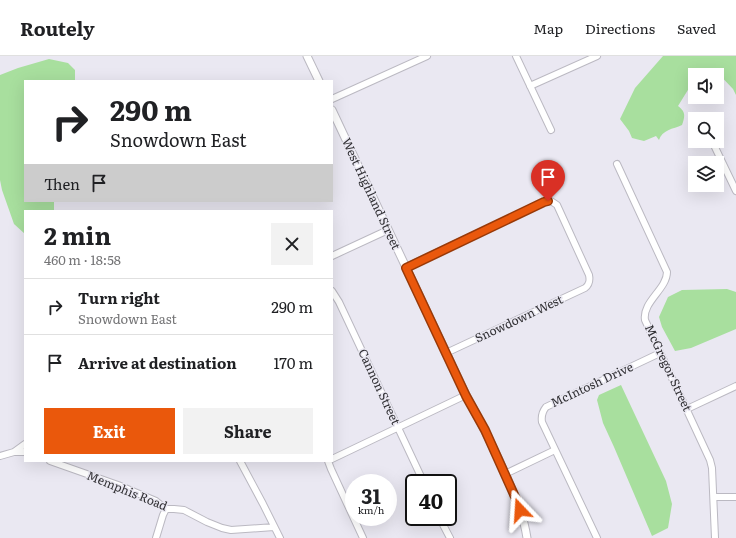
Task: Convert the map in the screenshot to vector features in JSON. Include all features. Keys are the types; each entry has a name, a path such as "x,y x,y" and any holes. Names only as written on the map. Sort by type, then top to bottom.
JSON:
{"street":[{"path":"307,56 319,80"},
{"path":"333,98 427,56"},
{"path":"516,56 551,130"},
{"path":"530,86 597,56"},
{"name":"West Highland Street","path":"333,112 466,396 485,430 516,499 528,537"},
{"path":"715,148 736,191"},
{"name":"McGregor Street","path":"617,164 667,272 666,279 645,311 644,316 710,460 714,497 715,538"},
{"name":"Snowdown West","path":"406,268 544,202 551,201 557,205 589,275 590,279 588,286 446,353"},
{"path":"333,256 388,230"},
{"name":"Cannon Street","path":"333,293 339,302 420,474"},
{"name":"McIntosh Drive","path":"597,538 542,422 542,413 546,407 660,353"},
{"path":"687,409 736,386"},
{"path":"333,459 466,396"},
{"path":"14,452 24,445"},
{"path":"505,474 555,450"},
{"path":"0,456 14,452 24,452"},
{"name":"Memphis Road","path":"53,462 118,485 156,501 166,510 184,510 222,528 231,530 274,527"},
{"path":"241,462 280,538"},
{"path":"328,462 363,538"},
{"path":"714,497 736,497"},
{"path":"156,538 166,510"},
{"path":"444,526 450,538"}],"green space":[{"path":"663,56 736,56 736,95 733,89 724,80 724,68 688,68 688,90 678,106 684,114 682,125 665,132 659,140 656,136 644,141 632,138 629,131 620,119 635,88"},
{"path":"49,59 68,63 75,70 75,80 24,80 24,202 54,202 54,210 24,210 24,233 14,224 0,180 0,75"},
{"path":"727,289 736,292 736,329 691,348 675,351 662,327 659,317 668,297 682,290"},
{"path":"621,385 666,481 672,504 668,528 652,536 603,423 597,400 599,395"}],"route":[{"path":"520,510 485,430 466,396 406,268 548,201"}]}
